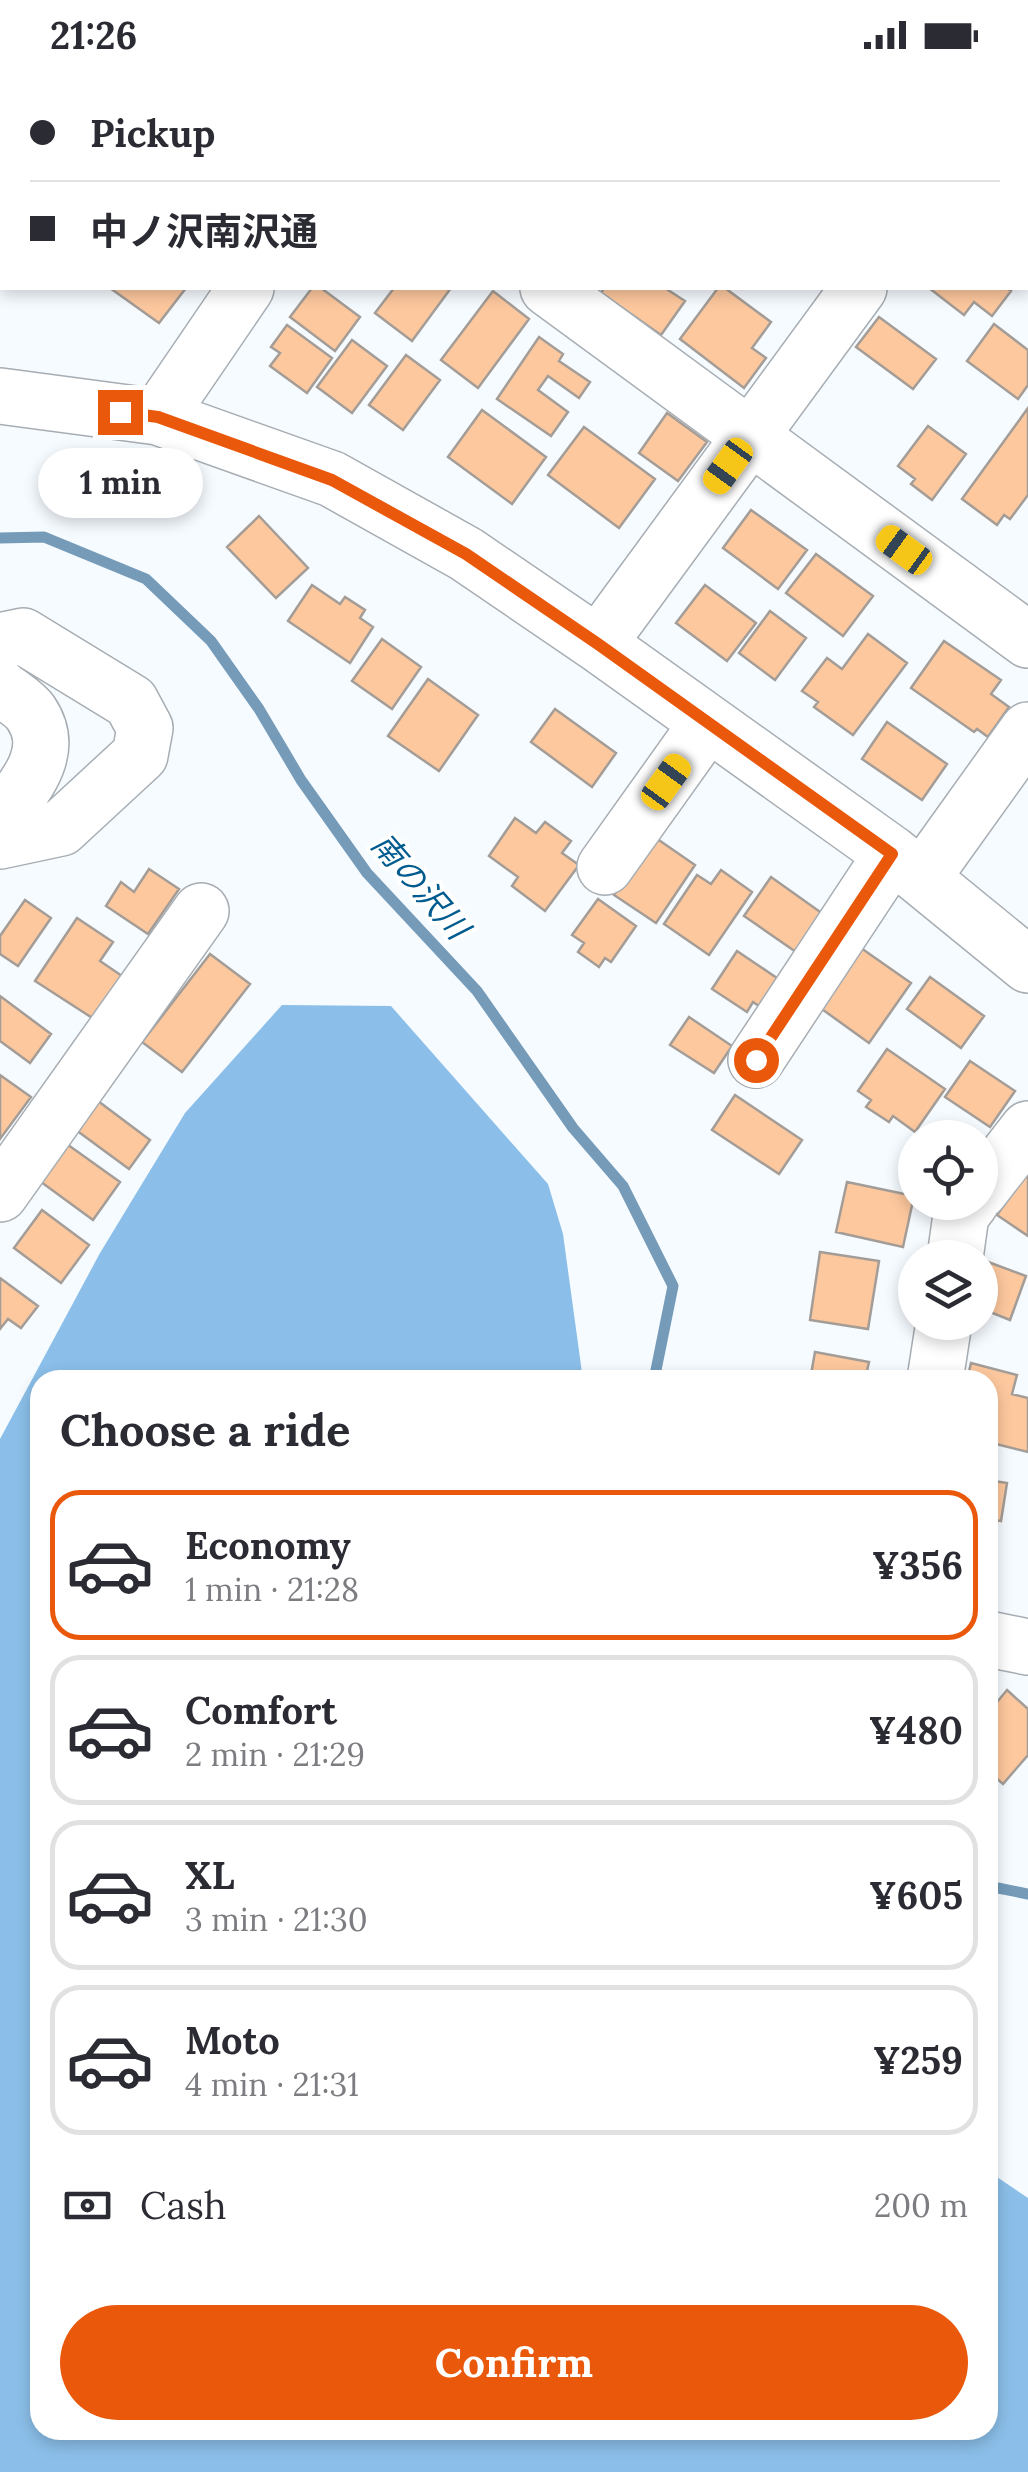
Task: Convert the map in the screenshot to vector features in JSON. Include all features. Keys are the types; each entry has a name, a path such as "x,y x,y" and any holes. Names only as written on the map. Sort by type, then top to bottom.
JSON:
{"street":[{"path":"158,417 245,290"},
{"path":"555,290 1028,640"},
{"path":"598,644 857,290"},
{"path":"0,396 158,417 332,480 466,554 907,866 1028,965"},
{"path":"0,641 23,636 131,702 145,728 140,756 61,828 0,841"},
{"path":"0,687 30,712 41,741 36,771 0,820"},
{"path":"604,867 707,724"},
{"path":"756,1060 907,866 1028,730"},
{"path":"0,1194 201,911"},
{"path":"998,1169 1028,1130"},
{"path":"937,1370 941,1340"},
{"path":"998,1641 1028,1647"}],"shaded area":[{"path":"282,1005 391,1006 548,1184 563,1234 582,1370 37,1370 100,1253 185,1113"},
{"path":"30,1383 30,2440 998,2440 998,2178 1028,2198 1028,2472 0,2472 0,1439"}],"building":[{"path":"113,290 184,290 159,323"},
{"path":"310,290 324,290 360,317 335,351 290,317"},
{"path":"392,290 450,290 412,341 375,313"},
{"path":"668,290 685,301 661,335 601,293"},
{"path":"717,290 728,290 771,322 752,348 766,358 744,388 680,339"},
{"path":"932,290 1011,291 992,316 974,302 964,315"},
{"path":"493,291 529,319 478,388 441,360"},
{"path":"879,317 936,359 913,389 856,347"},
{"path":"994,324 1028,350 1028,385 1018,399 967,361"},
{"path":"287,325 332,358 307,393 270,366 280,353 271,347"},
{"path":"539,337 563,354 559,361 590,382 579,398 548,376 538,390 568,412 551,436 497,399"},
{"path":"352,340 387,366 352,413 317,387"},
{"path":"406,355 440,380 403,430 369,405"},
{"path":"1028,408 1028,495 1010,519 1004,515 997,525 962,499"},
{"path":"482,410 546,457 512,504 448,457"},
{"path":"667,413 707,442 678,481 639,453"},
{"path":"928,426 966,454 932,500 911,484 915,479 898,466"},
{"path":"584,427 655,479 619,528 548,475"},
{"path":"751,510 807,550 778,589 723,548"},
{"path":"259,516 308,568 276,598 227,547"},
{"path":"816,554 873,596 843,636 786,593"},
{"path":"312,585 340,604 345,597 365,610 360,618 373,627 350,663 288,621"},
{"path":"705,585 756,623 727,661 676,623"},
{"path":"770,611 806,638 775,680 739,653"},
{"path":"868,634 907,663 853,735 814,707 818,702 802,691 827,658 842,669"},
{"path":"382,639 421,667 392,709 352,681"},
{"path":"944,641 1001,680 991,694 1009,707 988,737 977,729 974,732 911,688"},
{"path":"428,679 478,715 439,771 388,736"},
{"path":"555,709 616,753 592,787 531,742"},
{"path":"887,722 947,764 922,800 862,759"},
{"path":"515,818 536,833 545,822 571,841 562,853 579,865 545,911 512,886 518,877 489,856"},
{"path":"653,836 695,865 656,923 614,895"},
{"path":"149,869 179,889 148,934 106,906 121,882 134,892"},
{"path":"721,870 752,892 709,955 664,924 697,875 711,884"},
{"path":"771,877 823,914 796,952 744,916"},
{"path":"598,899 636,926 611,962 605,958 599,967 578,952 584,943 572,935"},
{"path":"25,900 51,918 18,966 0,954 0,936"},
{"path":"77,918 113,942 100,961 125,978 97,1021 35,981"},
{"path":"861,948 911,983 869,1043 819,1007"},
{"path":"737,951 777,978 759,1006 753,1002 747,1012 712,989"},
{"path":"210,954 250,984 182,1072 142,1042"},
{"path":"930,977 984,1016 961,1048 907,1009"},
{"path":"0,996 51,1034 30,1063 0,1041"},
{"path":"689,1017 732,1046 714,1073 670,1045"},
{"path":"887,1049 945,1089 923,1120 898,1120 893,1116 889,1122 866,1107 871,1100 858,1091"},
{"path":"970,1061 1015,1091 995,1120 980,1120 945,1097"},
{"path":"0,1075 31,1097 0,1139"},
{"path":"735,1095 802,1140 779,1174 712,1130"},
{"path":"98,1101 150,1140 129,1169 76,1130"},
{"path":"64,1142 120,1182 93,1220 37,1179"},
{"path":"1025,1175 1028,1177 1028,1236 998,1214"},
{"path":"847,1182 898,1193 898,1220 909,1220 905,1240 898,1240 898,1246 836,1232"},
{"path":"42,1210 89,1245 61,1283 14,1248"},
{"path":"820,1252 879,1261 868,1329 810,1320"},
{"path":"998,1266 1026,1276 1010,1320 998,1315"},
{"path":"0,1278 38,1306 21,1328 8,1319 0,1329"},
{"path":"815,1352 869,1362 867,1370 812,1370"},
{"path":"971,1363 998,1370 969,1370"},
{"path":"998,1370 1017,1375 1012,1394 1028,1398 1028,1452 998,1444"},
{"path":"998,1482 1007,1483 1001,1521 998,1521"},
{"path":"1007,1690 1028,1709 1028,1755 1003,1784 998,1780 998,1701"}],"waterway":[{"name":"南の沢川","path":"0,538 44,537 146,579 211,641 367,873 477,991 573,1128 623,1186 673,1286 656,1370"},
{"name":"南の沢川","path":"998,1888 1028,1894"}],"route":[{"path":"120,412 158,417 332,480 466,554 892,854 756,1060"}]}
